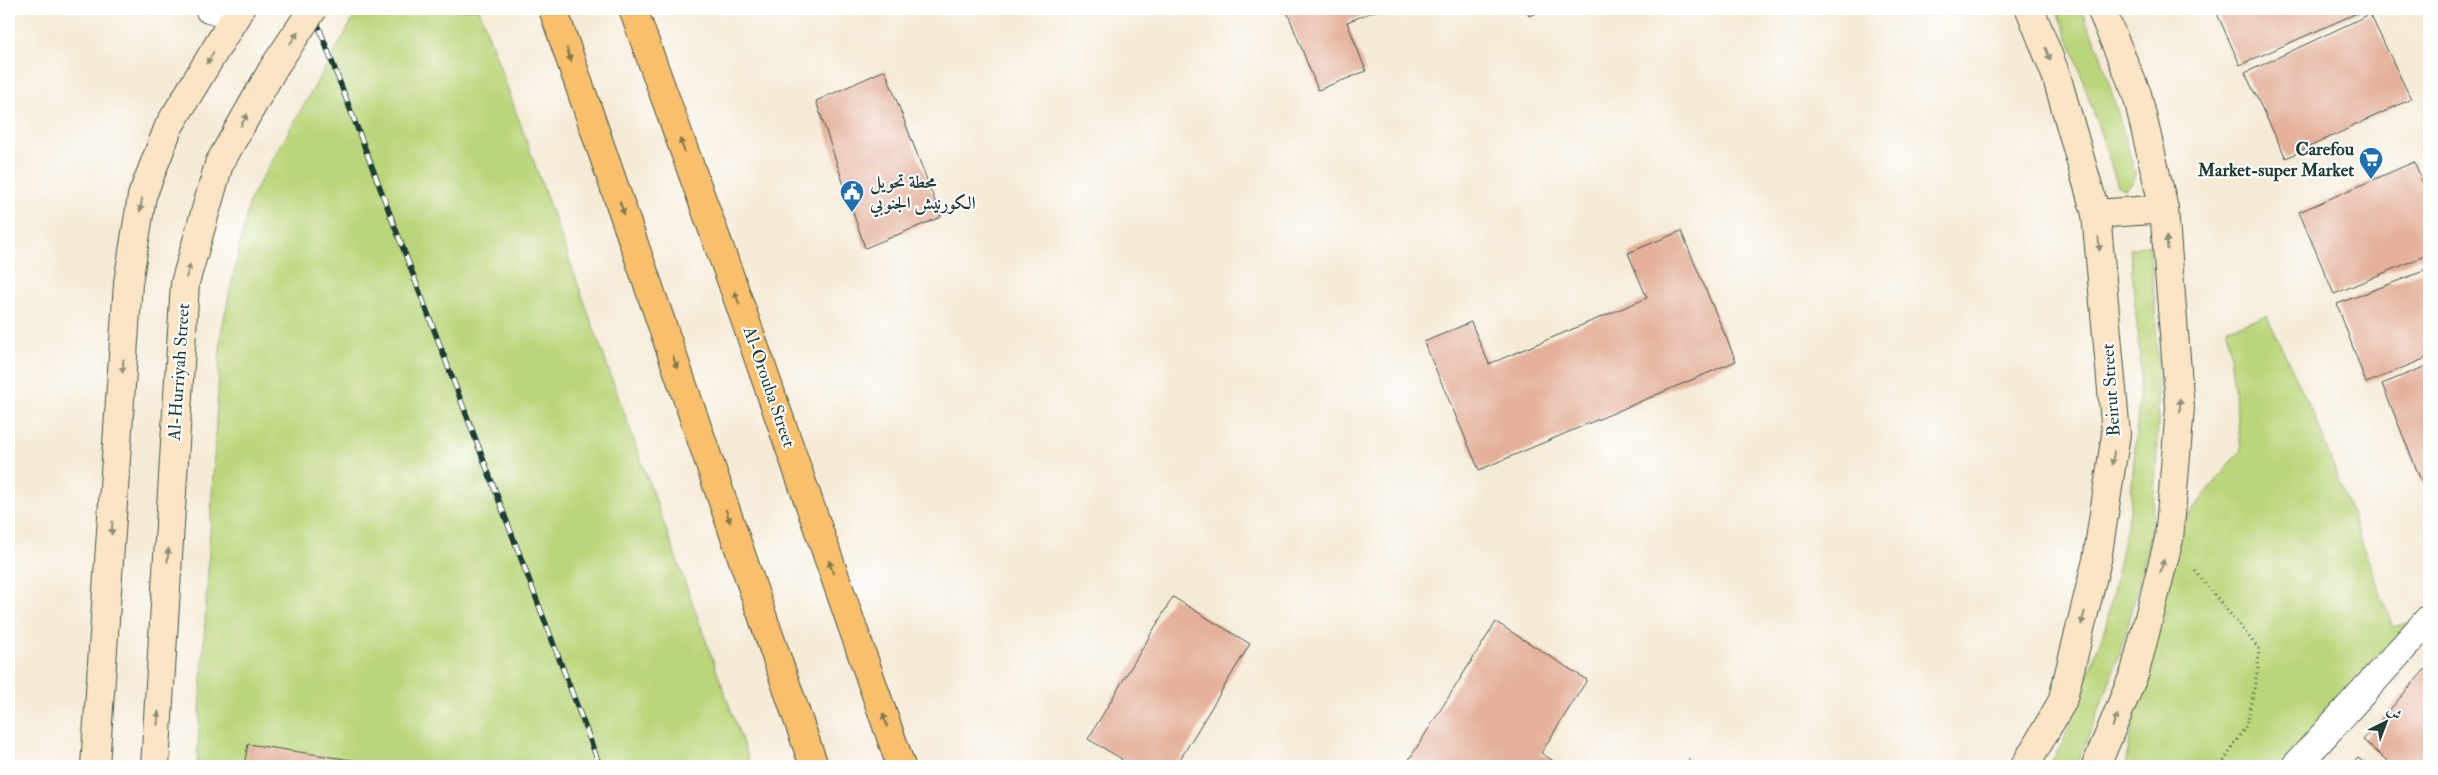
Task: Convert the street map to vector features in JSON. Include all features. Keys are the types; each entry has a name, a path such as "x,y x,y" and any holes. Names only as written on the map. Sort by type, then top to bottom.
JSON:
{"main road":[{"name":"Al-Hurriyah Street","path":"155,766 185,284 219,164 274,67 313,9"},
{"path":"553,9 814,766"},
{"name":"Al-Orouba Street","path":"633,9 734,288 901,766"},
{"name":"Beirut Street","path":"2025,766 2062,702 2097,560 2116,434 2096,214 2056,75 2030,9"},
{"path":"2096,766 2135,672 2170,539 2180,408 2164,209 2137,94 2101,9"},
{"path":"95,766 128,283 142,196 169,126 238,13"},
{"path":"2096,214 2164,209"}],"street":[{"path":"209,9 238,13"},
{"path":"2296,766 2429,619"}],"path":[{"path":"2170,539 2259,649 2258,668 2247,724 2221,766"}],"green space":[{"path":"359,9 479,9 751,766 197,766 221,333 250,199"},
{"path":"2056,9 2081,9 2101,56 2135,172 2133,182 2125,189 2118,186 2073,50"},
{"path":"2149,244 2155,304 2158,393 2157,453 2150,536 2144,565 2119,653 2087,739 2075,766 2049,766 2064,740 2106,625 2130,511 2141,370 2130,249"},
{"path":"2267,316 2317,422 2393,627 2429,617 2296,766 2125,766 2169,539 2241,450 2227,328"}],"building":[{"path":"1286,9 1380,9 1347,22 1366,71 1318,90"},
{"path":"1526,9 1547,9 1529,16"},
{"path":"2215,9 2366,9 2240,65"},
{"path":"2370,14 2411,99 2286,158 2245,73"},
{"path":"885,70 941,217 865,248 816,101"},
{"path":"2414,162 2429,198 2429,254 2334,294 2299,212"},
{"path":"1681,231 1736,361 1479,470 1424,342 1471,322 1489,364 1647,298 1628,253"},
{"path":"2429,269 2429,357 2366,383 2337,304"},
{"path":"2429,365 2429,480 2422,483 2382,384"},
{"path":"1173,597 1250,644 1176,766 1117,766 1122,759 1088,739"},
{"path":"1496,622 1587,680 1541,753 1561,766 1405,766"},
{"path":"2429,665 2429,766 2393,766 2363,740"},
{"path":"248,744 370,763 370,766 244,766"},
{"path":"2358,758 2367,766 2351,766"},
{"path":"1688,759 1697,766 1682,766"}],"railway":[{"path":"312,9 600,766"}],"place":[{"name":"Carefou Market-super Market","path":"2371,180"},
{"name":"محطة تحويل الكورنيش الجنوبي","path":"852,213"}]}
